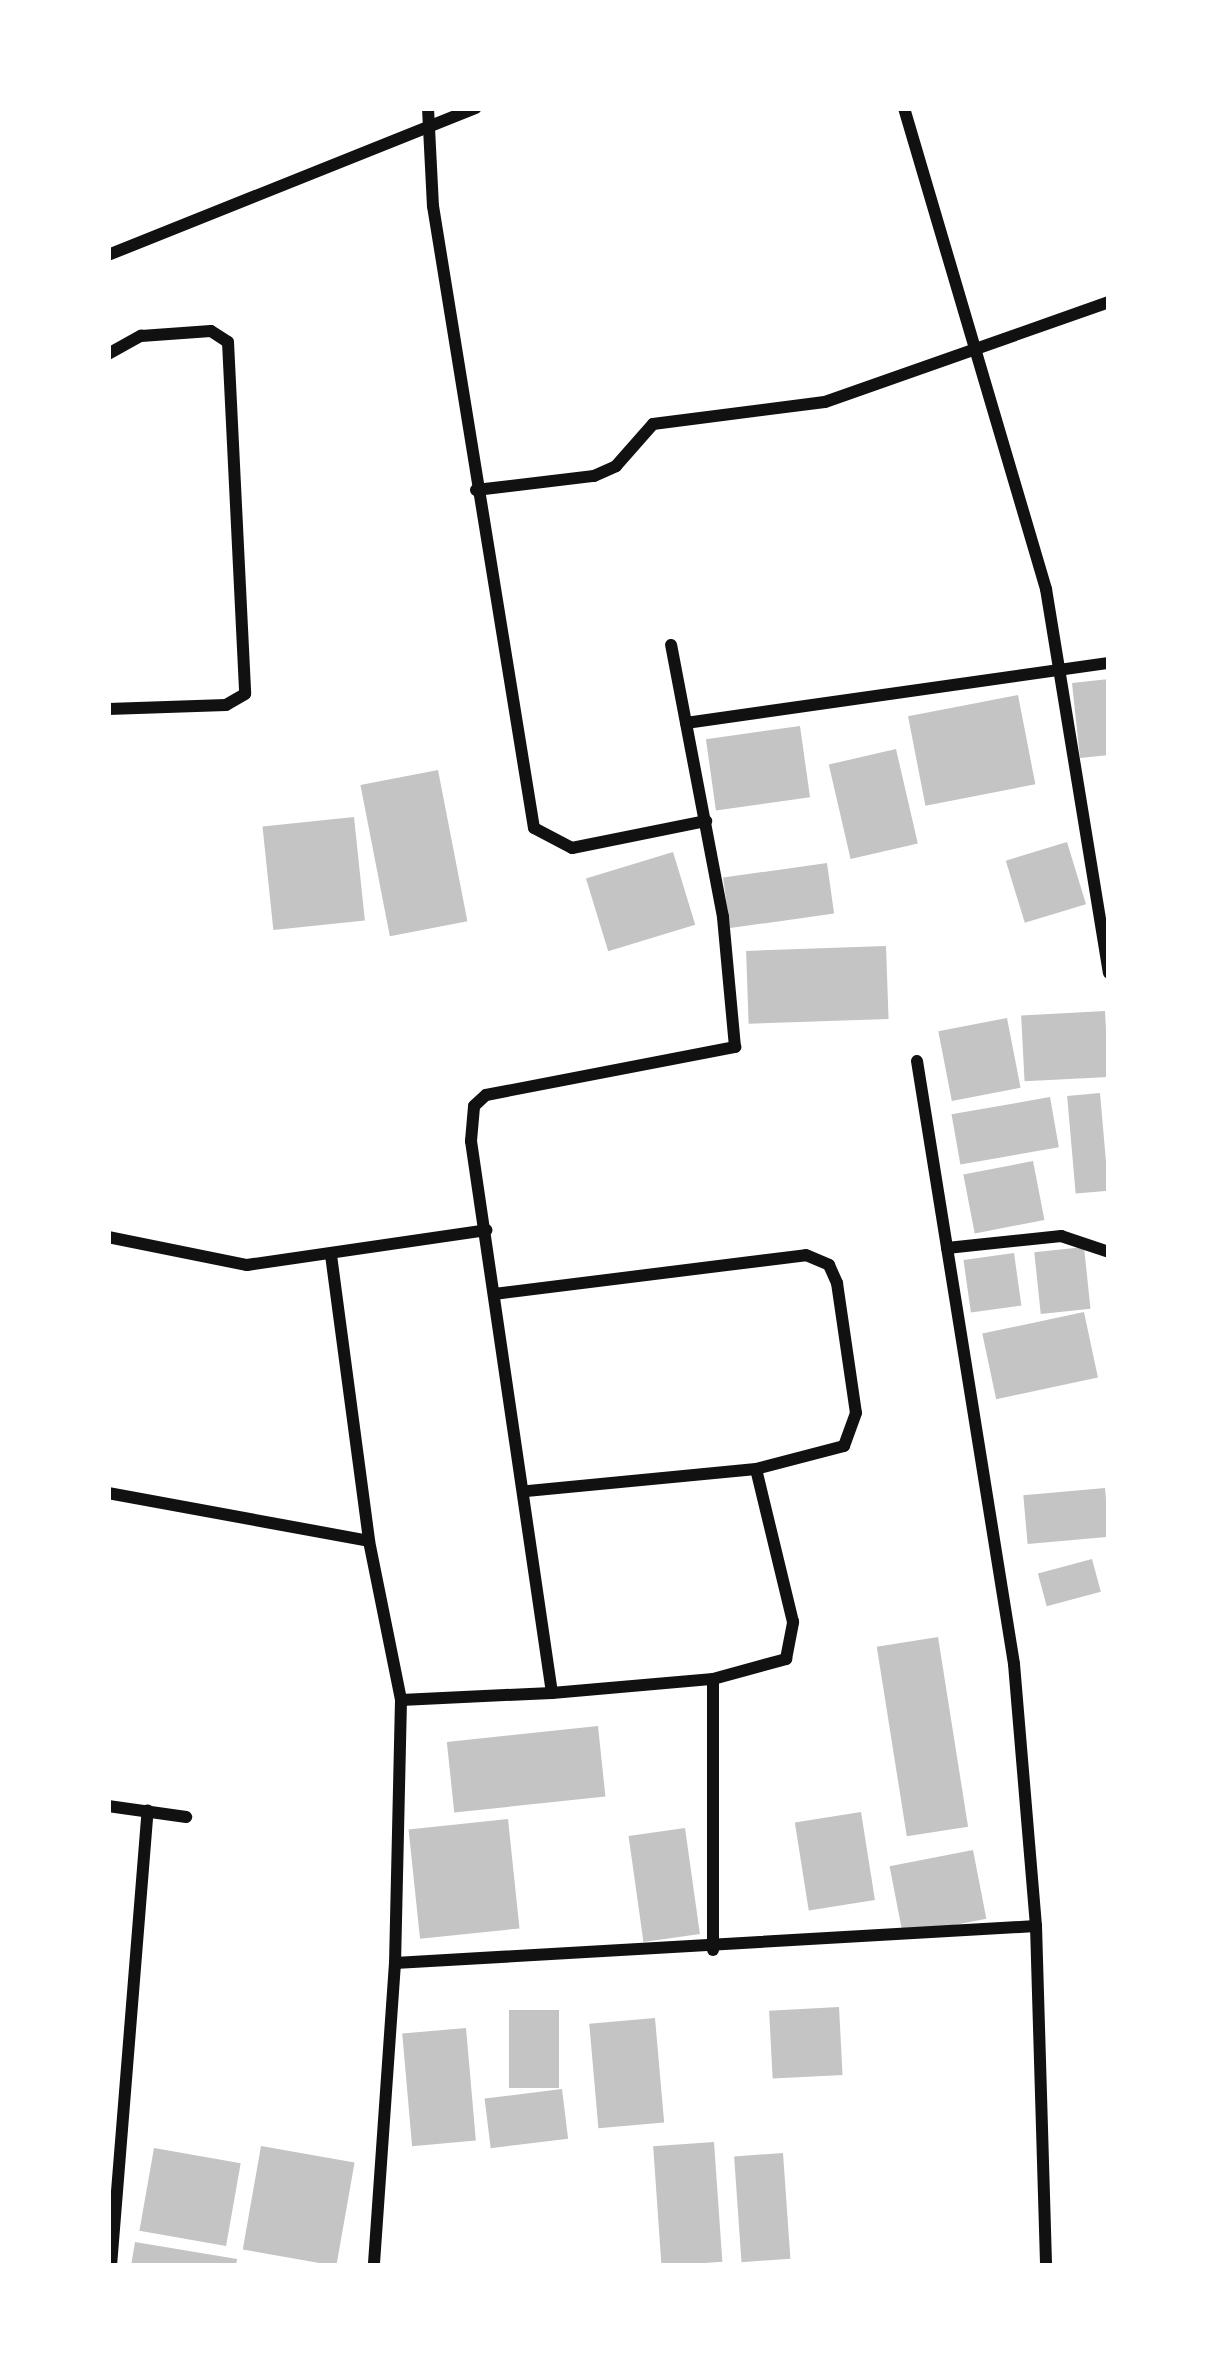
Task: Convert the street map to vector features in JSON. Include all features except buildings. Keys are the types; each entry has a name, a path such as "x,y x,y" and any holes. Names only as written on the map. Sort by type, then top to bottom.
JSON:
{"street":[{"path":"428,108 426,125 476,490 534,828 572,848 706,821"},
{"path":"108,255 476,108"},
{"path":"904,108 974,354 1028,515 1059,669 1109,973"},
{"path":"476,490 594,476 616,466 653,424 825,402 974,354 1109,302"},
{"path":"108,354 141,336 212,332 227,342 245,694 226,705 108,709"},
{"path":"552,1694 469,1117 486,1095 735,1047 706,821 671,645"},
{"path":"686,723 1109,663"},
{"path":"917,1061 1014,1664 1036,1926 1046,2266"},
{"path":"108,1237 247,1265 486,1230"},
{"path":"947,1248 1061,1236 1109,1252"},
{"path":"331,1255 369,1541 400,1700 395,1963 374,2266"},
{"path":"494,1294 818,1258 837,1283 853,1434 826,1455 757,1469 526,1491"},
{"path":"400,1700 552,1694 713,1679 786,1659 793,1641 757,1469"},
{"path":"108,1493 369,1541"},
{"path":"713,1679 713,1950"},
{"path":"108,1806 186,1816"},
{"path":"111,2266 148,1811"},
{"path":"395,1963 713,1950 1036,1926"}]}
